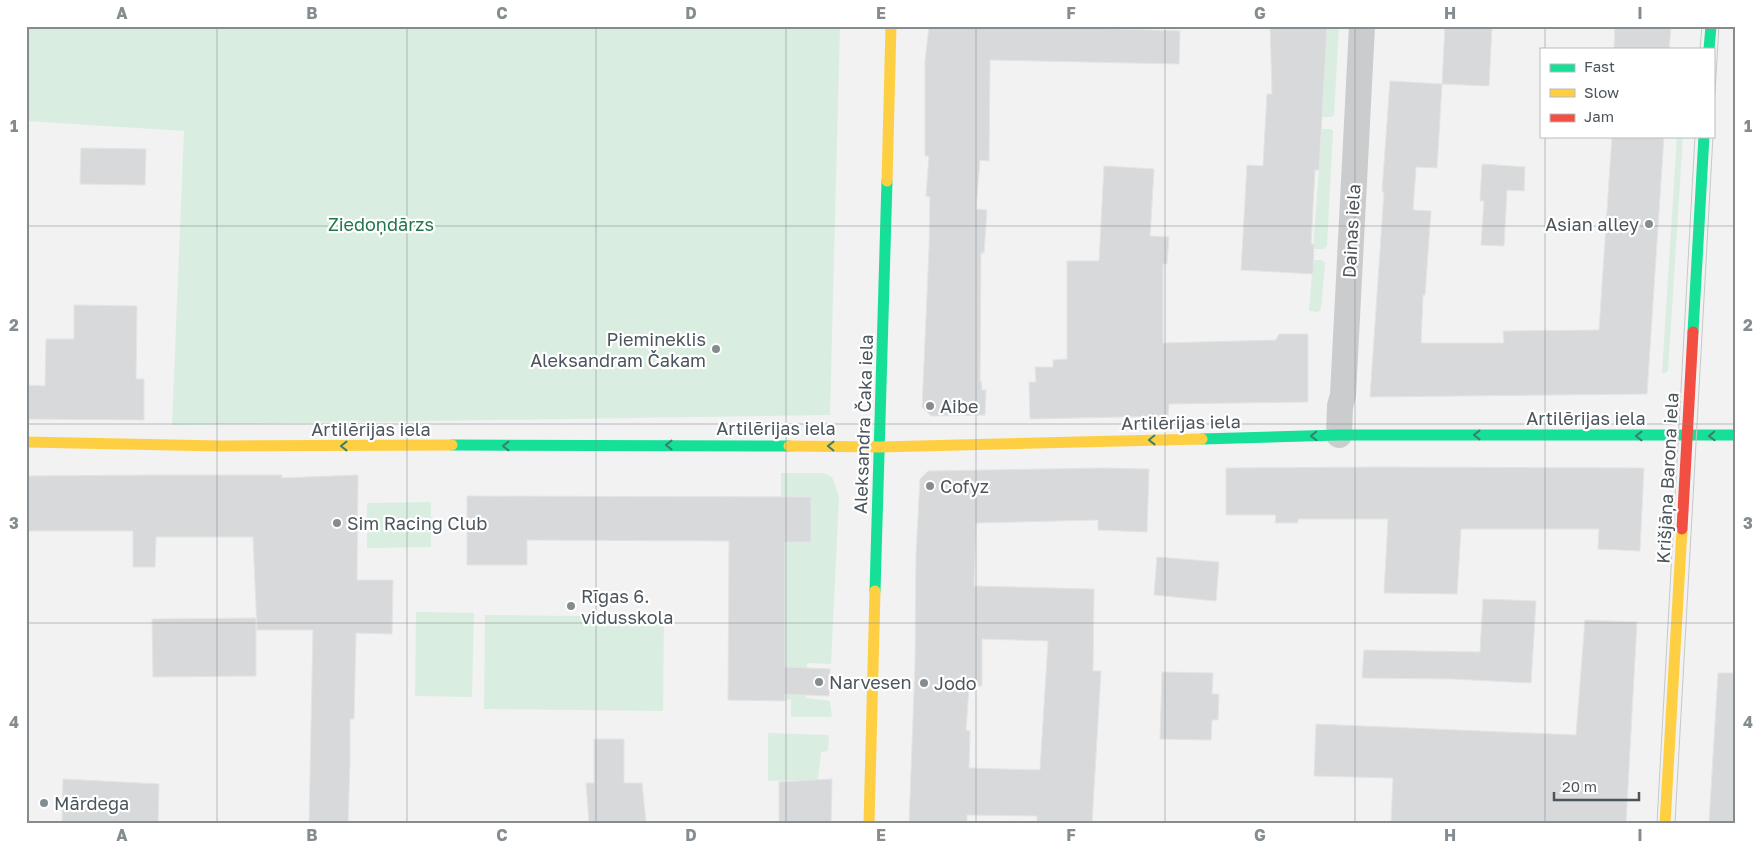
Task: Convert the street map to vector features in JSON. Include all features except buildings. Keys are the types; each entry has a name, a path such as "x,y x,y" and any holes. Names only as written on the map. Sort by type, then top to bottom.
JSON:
{"street":[{"name":"Aleksandra Čaka iela","path":"870,823 891,26"},
{"name":"Dainas iela","path":"1339,435 1340,406 1343,395 1362,26"},
{"path":"1709,48 1710,26"},
{"name":"Krišjāņa Barona iela","path":"1665,823 1704,138"},
{"name":"Artilērijas iela","path":"26,442 221,446 680,445 880,447 1339,435 1736,435"}],"green space":[{"name":"Ziedoņdārzs","path":"26,26 840,26 830,415 172,425 184,131 26,121"},
{"path":"1327,26 1339,26 1334,115 1332,117 1322,117"},
{"path":"1322,129 1331,129 1333,131 1327,245 1324,249 1313,249"},
{"path":"1677,138 1683,138 1668,371 1662,373"},
{"path":"1313,260 1322,260 1325,263 1321,309 1318,312 1309,311"},
{"path":"781,473 824,473 832,477 839,496 831,664 807,663 806,698 830,701 832,717 791,717 791,699 785,701 785,542 811,542 811,497 781,497"},
{"path":"431,502 431,547 367,548 367,503"},
{"path":"416,612 474,613 472,697 415,696"},
{"path":"485,615 664,617 663,711 484,709"},
{"path":"768,733 829,735 828,751 821,752 818,780 768,781"}],"tram line":[{"path":"1700,48 1702,26"},
{"path":"1714,108 1719,26"},
{"path":"1657,823 1695,138"},
{"path":"1675,823 1713,138"}],"traffic: fast":[{"path":"1709,48 1711,26"},
{"path":"1693,332 1704,138"},
{"path":"875,591 887,181"},
{"path":"1202,439 1339,435 1736,435"},
{"path":"452,445 789,446"}],"traffic: slow":[{"path":"887,181 891,26"},
{"path":"789,446 880,447 1202,439"},
{"path":"26,442 221,446 452,445"},
{"path":"1665,823 1682,529"},
{"path":"869,823 875,591"}],"traffic: jam":[{"path":"1682,529 1693,332"}],"place":[{"name":"Asian alley","path":"1649,224"},
{"name":"Piemineklis Aleksandram Čakam","path":"716,349"},
{"name":"Aibe","path":"930,406"},
{"name":"Cofyz","path":"930,486"},
{"name":"Sim Racing Club","path":"337,523"},
{"name":"Rīgas 6. vidusskola","path":"571,606"},
{"name":"Narvesen","path":"819,682"},
{"name":"Jodo","path":"924,683"},
{"name":"Mārdega","path":"44,803"}]}
